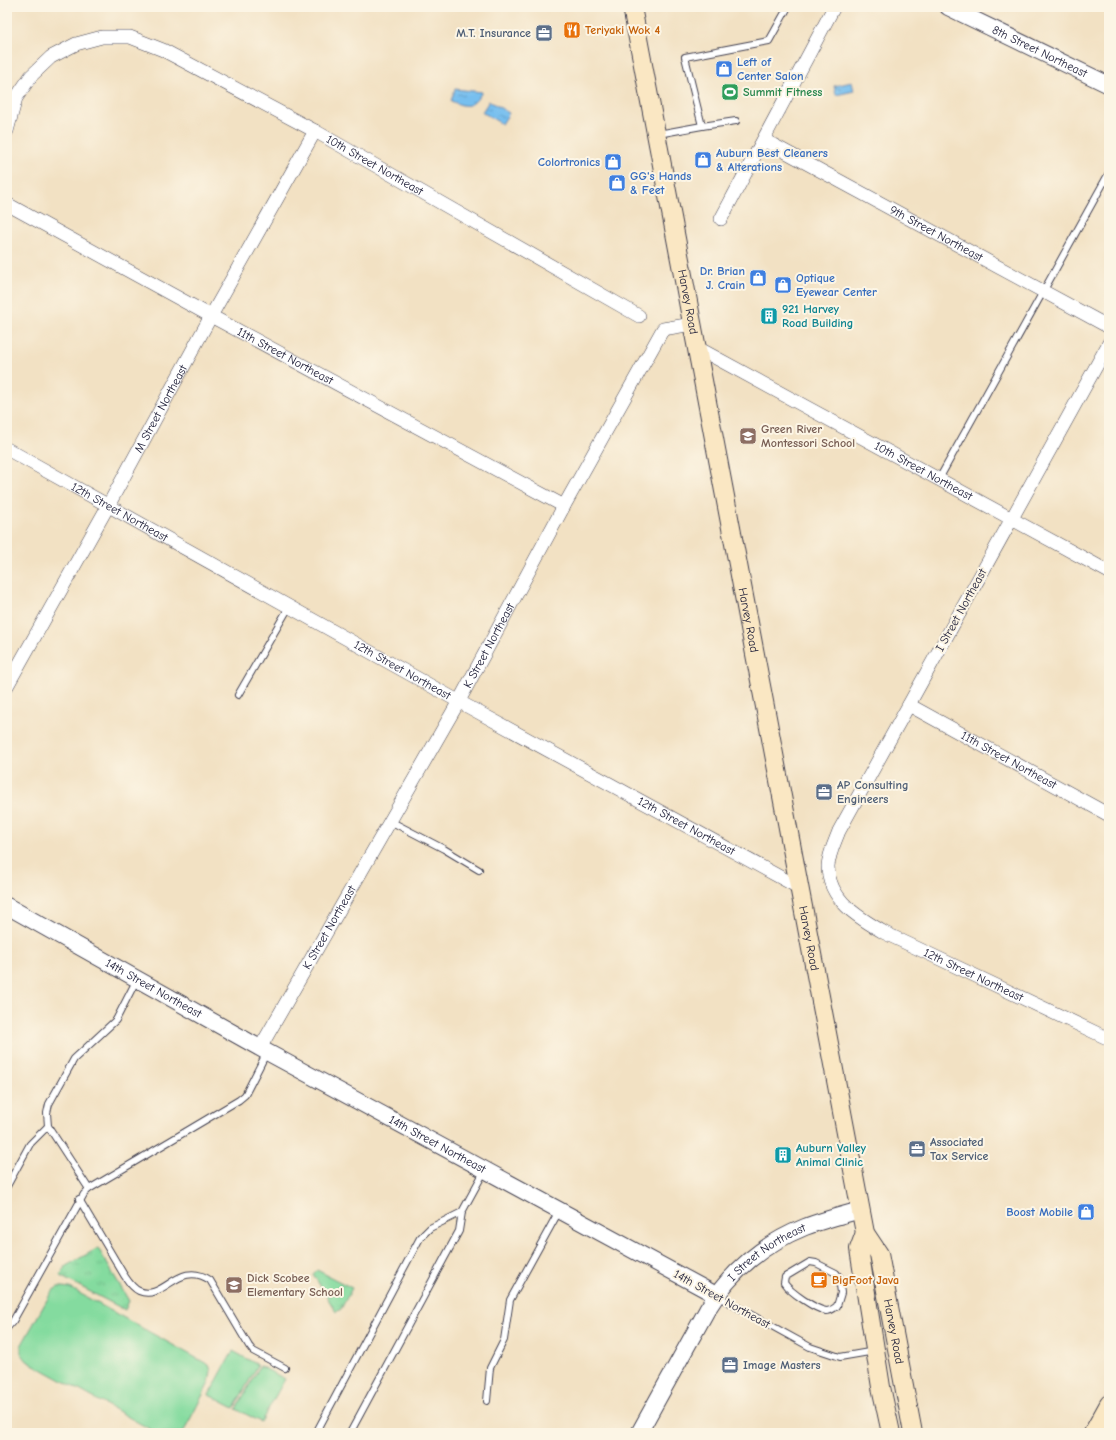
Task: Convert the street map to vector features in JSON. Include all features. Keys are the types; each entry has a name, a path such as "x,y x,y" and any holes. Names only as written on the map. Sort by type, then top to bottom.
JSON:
{"main road":[{"name":"Harvey Road","path":"629,8 656,135 860,1210 865,1233 879,1254 913,1433"},
{"name":"Harvey Road","path":"865,1233 859,1249 881,1387 891,1433"},
{"path":"881,1387 894,1401 901,1433"},
{"path":"1093,1433 1109,1404"}],"street":[{"path":"721,219 834,7"},
{"name":"8th Street Northeast","path":"948,7 1109,85"},
{"name":"10th Street Northeast","path":"7,131 16,98 31,76 51,57 76,44 102,37 130,37 163,50 315,131 639,316"},
{"name":"M Street Northeast","path":"8,680 108,506 211,316 315,131"},
{"name":"9th Street Northeast","path":"764,140 1109,327"},
{"name":"11th Street Northeast","path":"7,204 211,316 564,506"},
{"name":"K Street Northeast","path":"264,1050 390,822 459,701 564,506 663,329 692,324"},
{"name":"I Street Northeast","path":"831,882 828,866 832,849 840,830 1109,343"},
{"name":"10th Street Northeast","path":"696,347 1109,572"},
{"name":"12th Street Northeast","path":"7,449 289,607 800,888"},
{"name":"11th Street Northeast","path":"909,706 1109,815"},
{"name":"12th Street Northeast","path":"831,882 838,898 863,921 885,933 1109,1039"},
{"name":"14th Street Northeast","path":"7,906 264,1050 716,1295"},
{"name":"I Street Northeast","path":"640,1433 691,1338 716,1295 731,1276 755,1255 781,1239 806,1227 860,1210"}],"lane":[{"path":"702,126 685,57 769,41 788,7"},
{"path":"656,135 736,121"},
{"path":"939,479 1109,172"},
{"path":"238,695 289,607"},
{"path":"390,822 444,849 478,870"},
{"path":"89,1189 48,1126 47,1113 49,1104 74,1059 116,1020 138,979"},
{"path":"7,1328 13,1321 79,1199 89,1189 239,1100 244,1095 264,1050"},
{"path":"7,1186 30,1144 48,1126"},
{"path":"350,1433 459,1231 462,1212 485,1170"},
{"path":"79,1199 124,1275 131,1285 138,1291 146,1293 154,1292 181,1276 195,1274 203,1276 210,1280 249,1346 253,1350 285,1368"},
{"path":"487,1401 490,1368 504,1340 510,1300 560,1210"},
{"path":"316,1433 420,1238 430,1228 462,1212"},
{"path":"810,1262 816,1262 836,1272 841,1293 837,1306 831,1310 825,1310 803,1299 788,1289 784,1283 785,1277 810,1262"},
{"name":"14th Street Northeast","path":"716,1295 810,1347 840,1357 876,1351"}],"green space":[{"path":"98,1248 129,1301 125,1310 60,1276 66,1266"},
{"path":"317,1270 352,1288 341,1309 336,1312 313,1274"},
{"path":"58,1287 70,1288 209,1365 211,1371 209,1383 183,1433 157,1433 27,1361 21,1353 21,1346 52,1291"},
{"path":"233,1351 258,1365 234,1408 209,1395"},
{"path":"260,1366 285,1379 261,1422 236,1409"}],"water":[{"path":"852,82 854,91 836,95 834,86"},
{"path":"455,89 482,92 472,104 461,105 451,101"},
{"path":"489,101 509,113 502,124 482,112"}],"place":[{"name":"Teriyaki Wok 4","path":"572,30"},
{"name":"M.T. Insurance","path":"544,33"},
{"name":"Left of Center Salon","path":"724,69"},
{"name":"Summit Fitness","path":"730,92"},
{"name":"Auburn Best Cleaners & Alterations","path":"703,160"},
{"name":"Colortronics","path":"613,162"},
{"name":"GG's Hands & Feet","path":"617,183"},
{"name":"Dr. Brian J. Crain","path":"758,278"},
{"name":"Optique Eyewear Center","path":"783,285"},
{"name":"921 Harvey Road Building","path":"769,316"},
{"name":"Green River Montessori School","path":"748,436"},
{"name":"AP Consulting Engineers","path":"824,792"},
{"name":"Associated Tax Service","path":"917,1149"},
{"name":"Auburn Valley Animal Clinic","path":"783,1155"},
{"name":"Boost Mobile","path":"1086,1212"},
{"name":"BigFoot Java","path":"819,1280"},
{"name":"Dick Scobee Elementary School","path":"234,1285"},
{"name":"Image Masters","path":"730,1365"}]}
